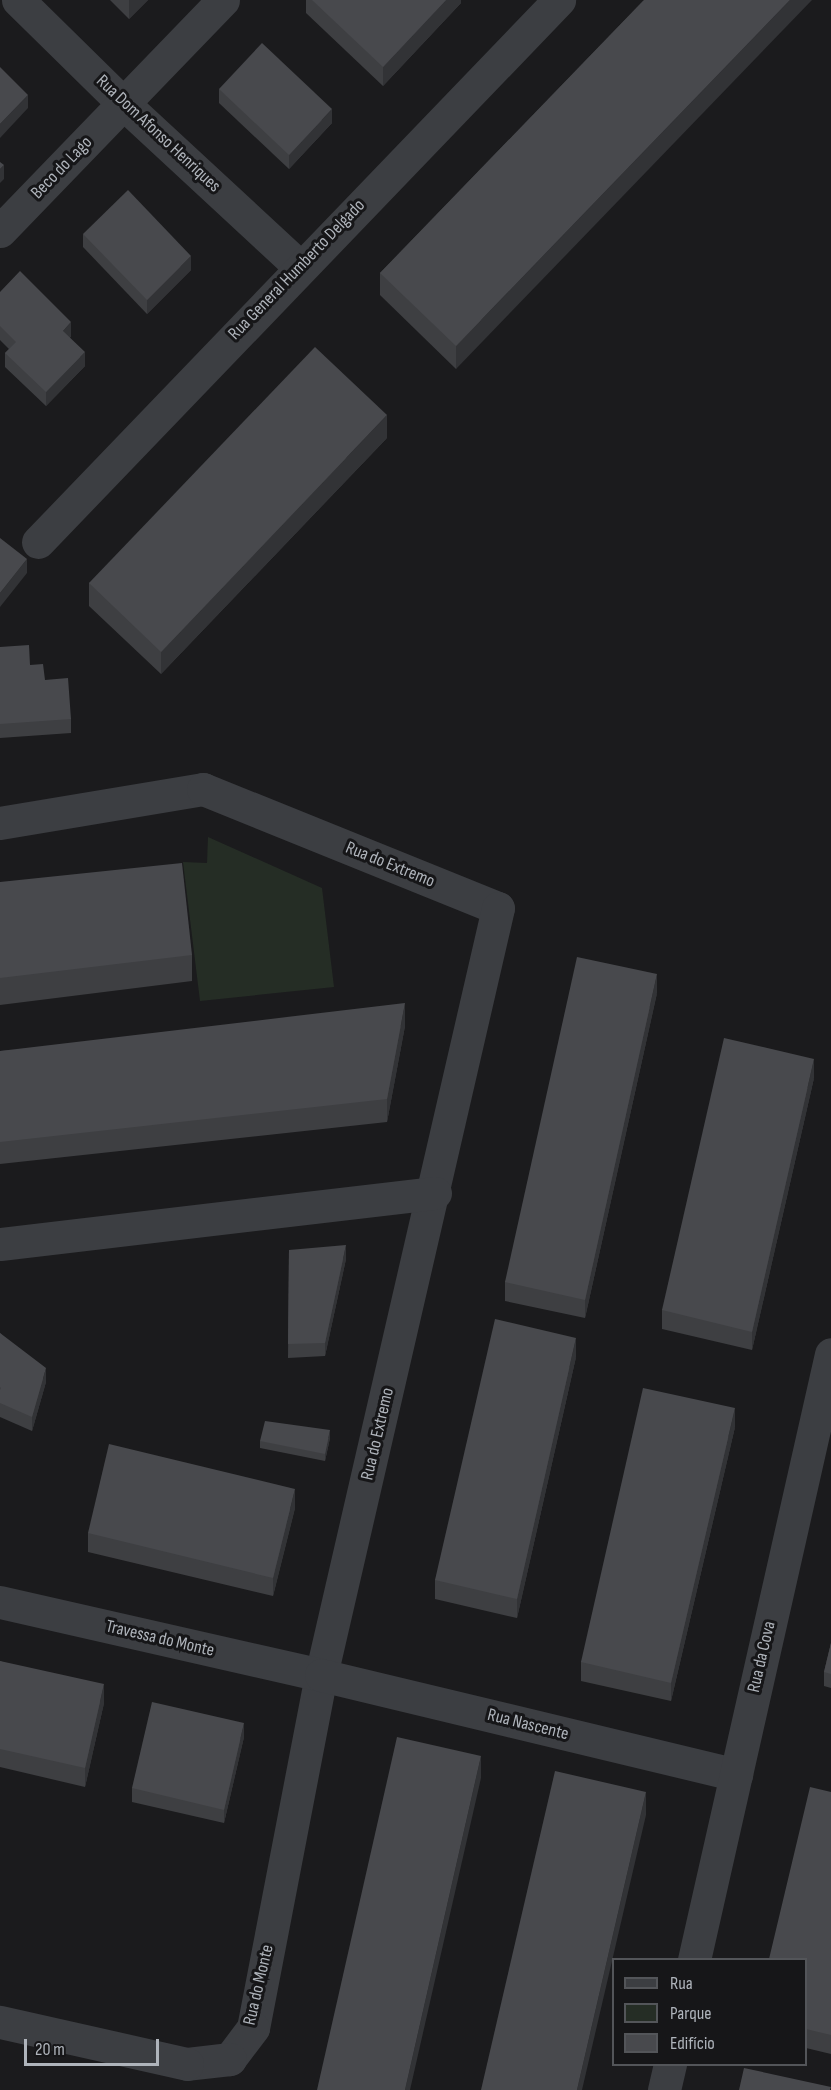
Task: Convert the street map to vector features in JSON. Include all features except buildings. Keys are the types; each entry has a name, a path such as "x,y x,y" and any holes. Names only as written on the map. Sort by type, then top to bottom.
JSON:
{"street":[{"name":"Rua Dom Afonso Henriques","path":"18,0 124,104 300,267"},
{"name":"Beco do Lago","path":"0,231 223,0"},
{"name":"Rua General Humberto Delgado","path":"38,543 300,267 559,0"},
{"name":"Rua do Extremo","path":"0,823 203,789 498,908 435,1193 321,1675"},
{"path":"0,1244 435,1193"},
{"name":"Rua da Cova","path":"694,1958 831,1354"},
{"name":"Travessa do Monte","path":"0,1602 321,1675"},
{"name":"Rua Nascente","path":"321,1675 736,1775"},
{"name":"Rua do Monte","path":"0,2022 187,2064 230,2059 253,2028 321,1675"},
{"path":"664,2090 670,2066"}],"green space":[{"path":"208,837 322,888 334,987 200,1001 183,862 207,863"}]}
